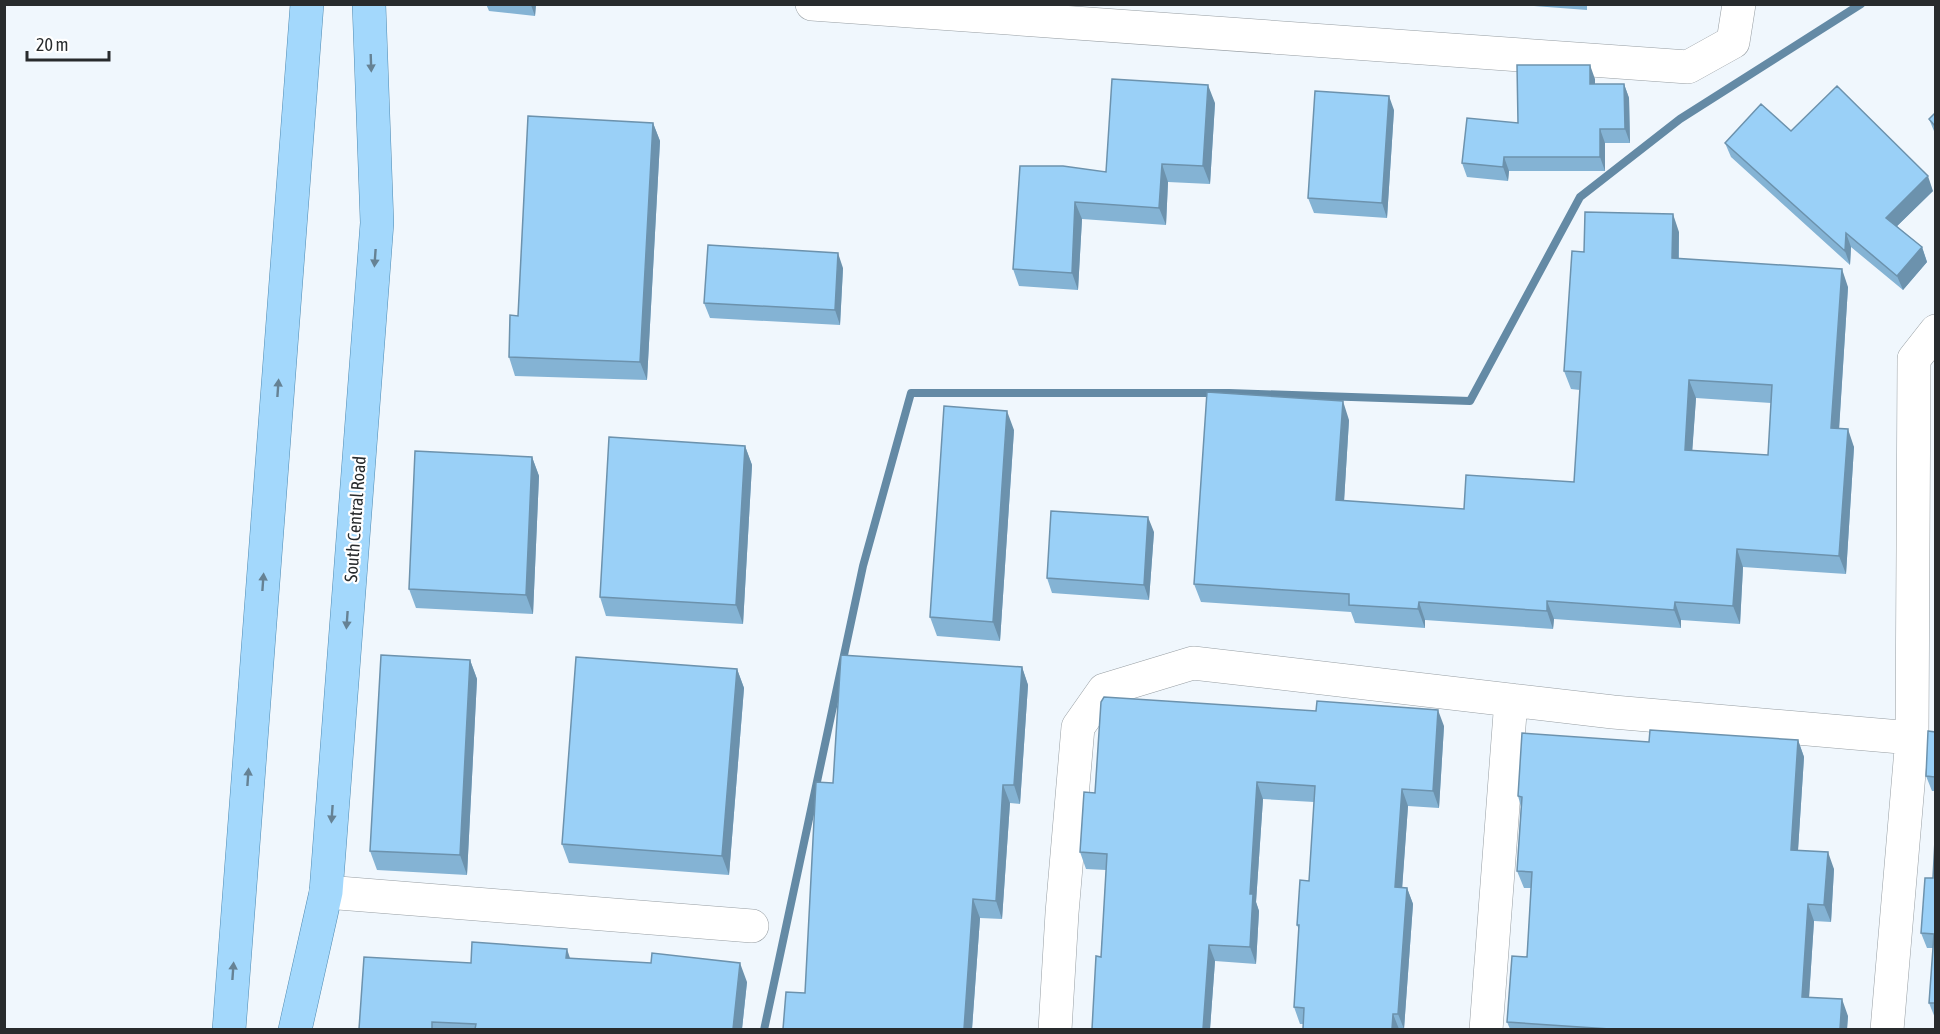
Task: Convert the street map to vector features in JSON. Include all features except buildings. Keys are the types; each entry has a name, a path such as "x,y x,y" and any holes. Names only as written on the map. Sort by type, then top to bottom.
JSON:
{"main road":[{"path":"229,1029 307,4"},
{"name":"South Central Road","path":"296,1029 326,892 377,223 369,4"}],"street":[{"path":"812,4 1688,67 1733,42 1739,4"},
{"path":"1887,1029 1912,738 1914,359 1935,331"},
{"path":"1055,1029 1062,913 1078,727 1104,690 1193,663 1511,700 1912,738"},
{"path":"1486,1029 1511,700"},
{"path":"326,892 752,926"}],"waterway":[{"path":"764,1030 863,566 911,393 1229,393 1470,401 1580,197 1680,119 1861,4"}]}
